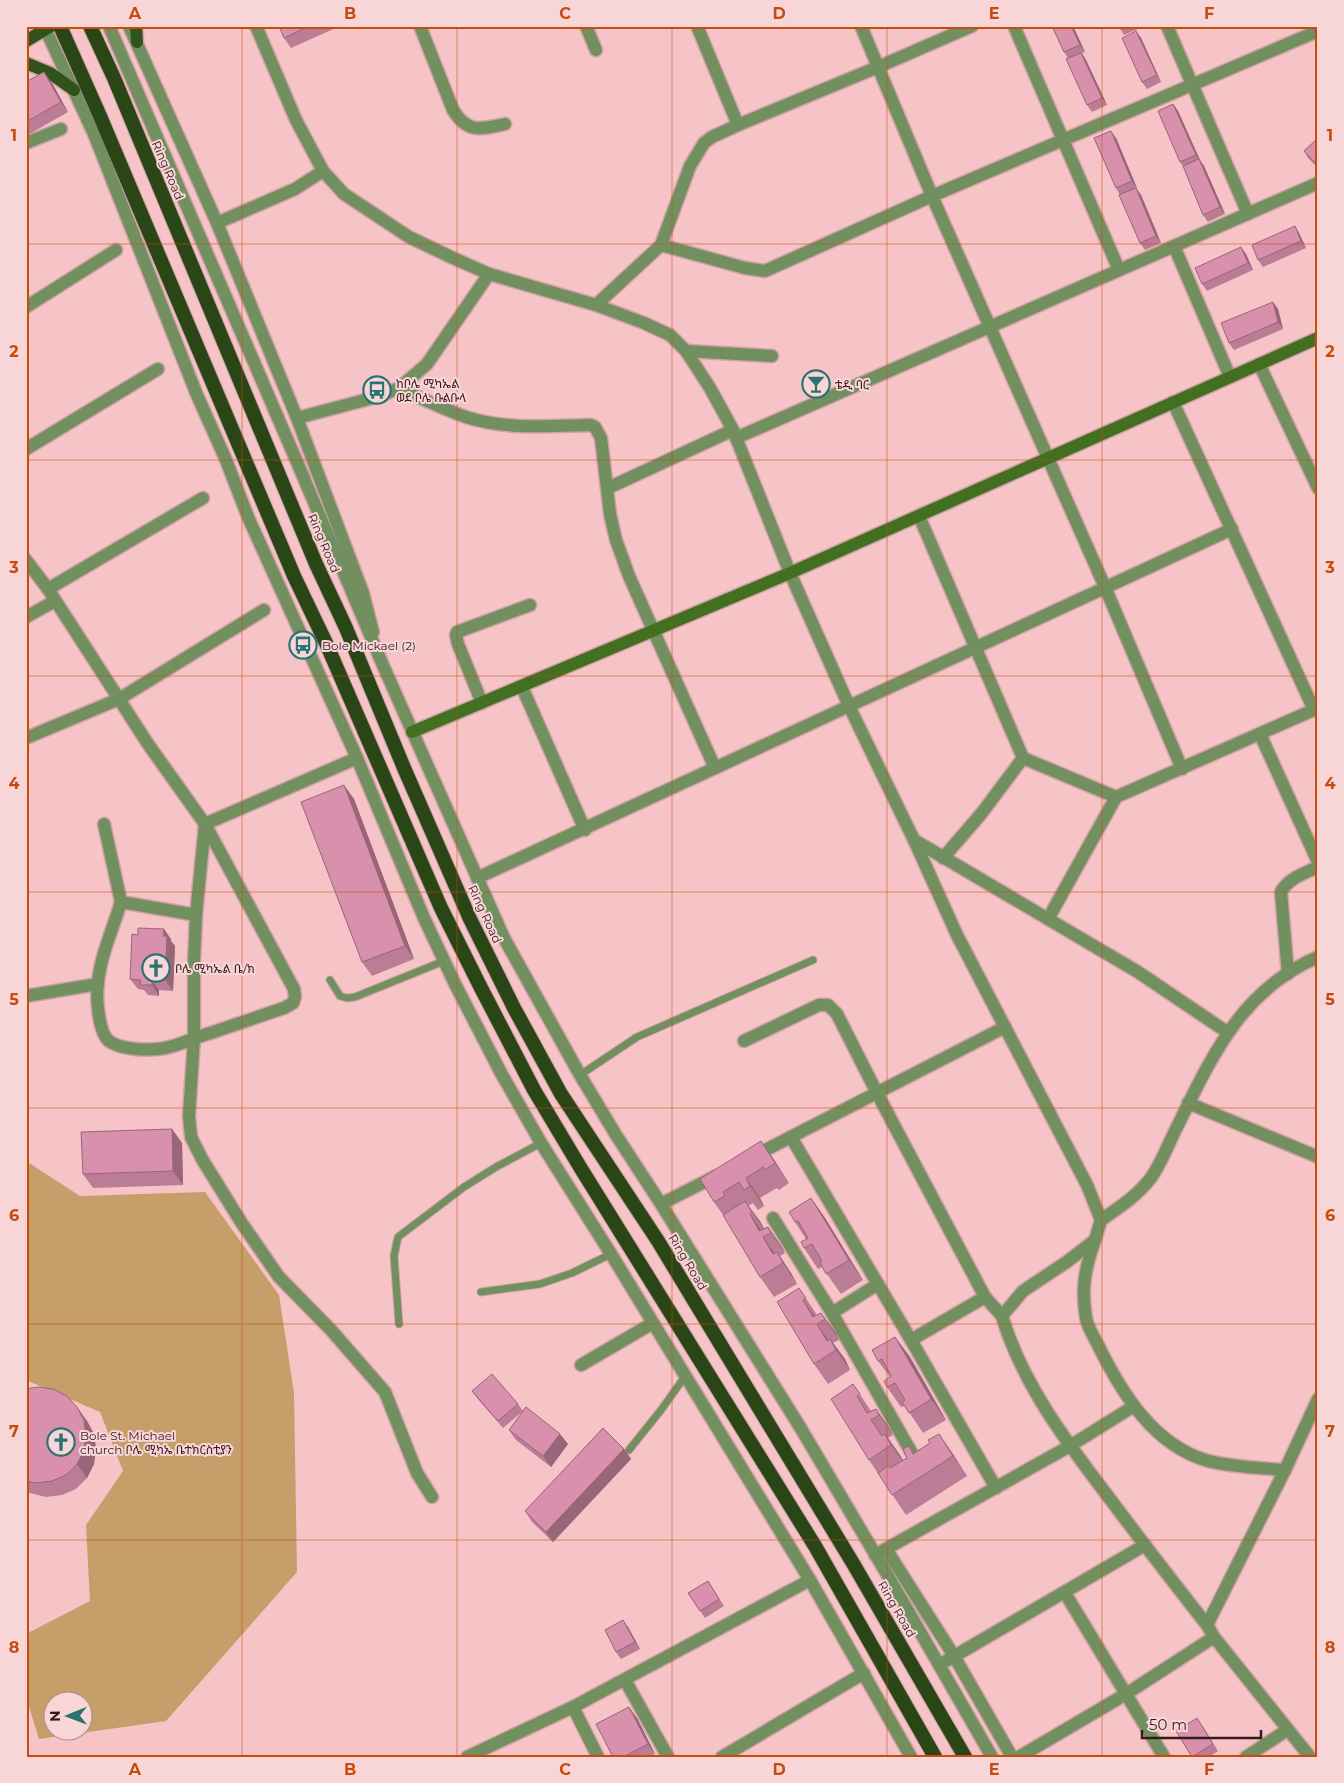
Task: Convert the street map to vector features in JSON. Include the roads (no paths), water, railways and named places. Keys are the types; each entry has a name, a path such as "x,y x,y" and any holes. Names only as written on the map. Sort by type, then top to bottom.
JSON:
{"highway":[{"path":"60,26 100,116 294,576 326,643 441,908 480,986 534,1090 815,1546 935,1757"},
{"name":"Ring Road","path":"90,26 114,78 316,564 346,628 404,768 470,919 528,1034 562,1094 658,1241 834,1530 965,1757"}],"main road":[{"path":"136,26 137,42"},
{"path":"26,41 47,28"},
{"path":"26,64 50,73 74,90"},
{"path":"412,732 790,573 1318,338"}],"street":[{"path":"109,26 294,453 382,663 504,938 580,1075 616,1135 881,1552 954,1656 1012,1757"},
{"path":"129,26 217,223 297,418 363,593 382,663"},
{"path":"256,26 296,120 323,170 344,194 409,237 489,274 596,305 644,323 670,335 686,350 710,388 734,434 790,573 849,706 914,840 957,935 1087,1185 1100,1220 1086,1267 1083,1294 1086,1321 1103,1355 1134,1406 1154,1430 1181,1449 1206,1460 1285,1470"},
{"path":"420,26 460,121 469,127 483,129 505,124"},
{"path":"586,26 596,50"},
{"path":"697,26 738,124"},
{"path":"861,26 932,196 1105,587 1182,769"},
{"path":"596,305 661,245 690,166 704,143 712,137 738,124 878,67 972,26"},
{"path":"1014,26 1120,270"},
{"path":"1167,26 1248,214"},
{"path":"47,28 94,134 197,395 226,460 248,517 357,758 444,961 501,1073 540,1143 686,1375 810,1580 909,1756"},
{"path":"661,245 744,268 765,271 1063,139 1318,31"},
{"path":"26,143 61,129"},
{"path":"217,223 295,189 323,170"},
{"path":"608,488 991,327 1318,183"},
{"path":"1174,246 1230,377"},
{"path":"26,307 116,250"},
{"path":"297,418 380,396 399,388 427,364 489,274"},
{"path":"686,350 772,356"},
{"path":"1259,364 1318,488"},
{"path":"26,449 158,369"},
{"path":"399,388 467,417 494,423 533,426 591,425 595,427 601,438 610,514 616,540 629,576 715,768"},
{"path":"1048,918 1116,798 1316,709 1173,402"},
{"path":"26,617 52,595 203,498"},
{"path":"919,516 974,648 1002,707 1023,758 1116,798"},
{"path":"477,878 1232,529"},
{"path":"26,560 52,595 119,699 205,824 294,989 294,1003 167,1048 144,1050 125,1047 109,1041 102,1030 99,1016 98,984 104,949 114,926 121,902 104,824"},
{"path":"482,703 458,644 457,632 530,605"},
{"path":"26,738 119,699 264,610"},
{"path":"522,687 584,830"},
{"path":"1260,734 1318,862"},
{"path":"205,824 357,758"},
{"path":"943,858 981,814 1023,758"},
{"path":"205,824 196,915 194,1038 189,1116 191,1137 202,1159 241,1222 279,1277 330,1330 385,1392 417,1473 432,1497"},
{"path":"914,840 1138,972 1227,1032"},
{"path":"1288,974 1281,892 1285,884 1293,878 1318,867"},
{"path":"121,902 196,915"},
{"path":"1100,1220 1138,1193 1152,1177 1188,1104 1227,1032 1262,992 1307,961 1318,957"},
{"path":"26,996 98,984"},
{"path":"744,1041 819,1005 828,1005 837,1014 985,1296 1002,1316 1007,1333 1042,1404 1070,1446 1214,1636 1310,1757"},
{"path":"661,1204 1005,1027"},
{"path":"1188,1104 1318,1157"},
{"path":"790,1137 911,1340 996,1488"},
{"path":"774,1218 832,1313 914,1457"},
{"path":"1002,1316 1023,1291 1095,1240"},
{"path":"832,1313 878,1284"},
{"path":"911,1340 985,1296"},
{"path":"581,1365 653,1323"},
{"path":"1207,1625 1285,1470 1318,1399"},
{"path":"881,1552 1070,1446 1134,1406"},
{"path":"939,1665 1145,1545"},
{"path":"881,1552 939,1665 992,1757"},
{"path":"473,1755 625,1680 810,1580"},
{"path":"1065,1593 1164,1757"},
{"path":"1018,1757 1126,1694 1214,1636"},
{"path":"722,1757 864,1673"},
{"path":"625,1680 668,1757"},
{"path":"573,1707 598,1757"},
{"path":"1246,1757 1287,1730"}],"lane":[{"path":"580,1075 637,1037 814,960"},
{"path":"330,980 340,996 347,998 355,997 444,961"},
{"path":"399,1324 394,1256 398,1237 464,1186 540,1143"},
{"path":"481,1292 540,1284 572,1273 611,1254"},
{"path":"628,1450 661,1410 686,1375"}],"place":[{"name":"ቴዲ ባር","path":"816,384"},
{"name":"ከቦሌ ሚካኤል ወደ ቦሌ ቡልቡላ","path":"377,390"},
{"name":"Bole Mickael (2)","path":"303,645"},
{"name":"ቦሌ ሚካኤል ቤ/ክ","path":"156,968"},
{"name":"Bole St. Michael church ቦሌ ሚካኤ ቤተክርስቲያን","path":"61,1442"}]}
